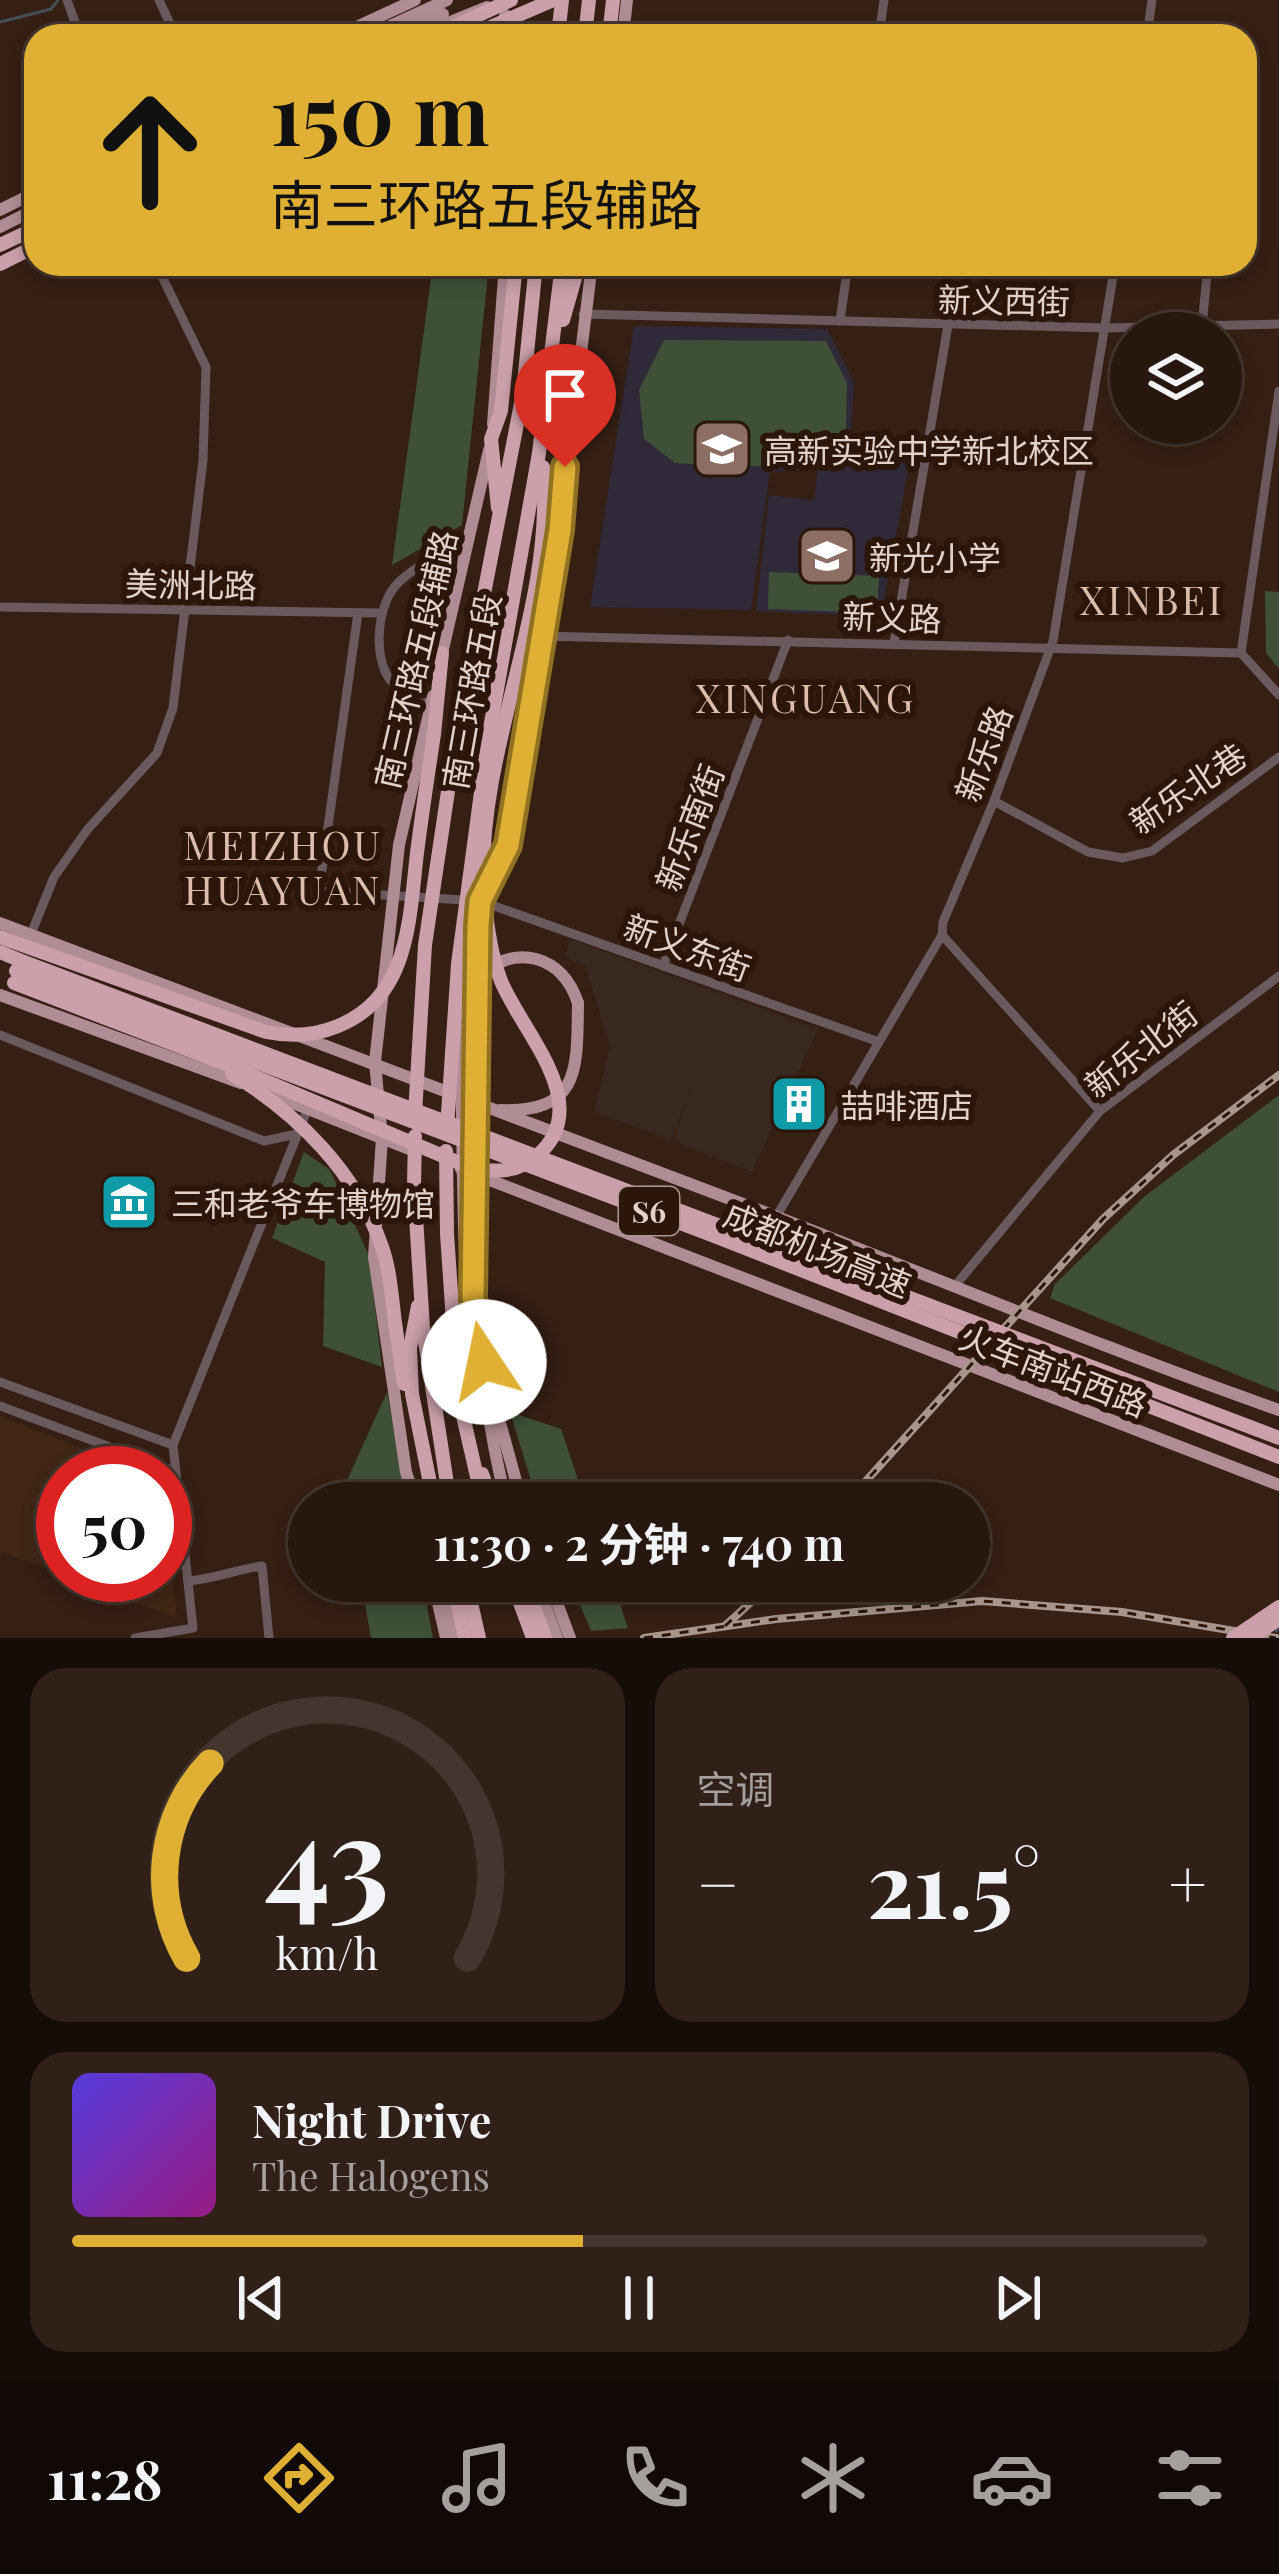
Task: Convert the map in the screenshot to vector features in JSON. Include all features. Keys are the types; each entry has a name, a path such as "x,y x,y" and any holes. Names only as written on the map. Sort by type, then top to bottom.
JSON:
{"highway":[{"path":"460,24 511,0"},
{"path":"499,24 557,0"},
{"path":"500,526 491,439 501,411 515,276"},
{"name":"南三环路五段","path":"419,1326 414,1185 425,945 456,738 523,393 535,276"},
{"name":"南三环路五段","path":"468,1441 458,1394 447,1234 447,1128 458,964 488,740 541,441 561,276"},
{"path":"548,389 576,276"},
{"path":"0,978 469,1168 488,1172 519,1168 550,1143 559,1116 555,1082 500,979 486,918 483,855 494,770 542,562 541,441"},
{"path":"0,937 266,1032 304,1036 365,1012 382,994 404,952 442,653"},
{"name":"成都机场高速","path":"0,952 1279,1438"},
{"name":"成都机场高速","path":"0,964 1279,1457"},
{"path":"202,1056 295,1120 348,1179 384,1251 426,1482"},
{"path":"419,1326 410,1348 412,1394 427,1482"},
{"path":"419,1326 446,1482"},
{"path":"468,1441 491,1482"},
{"path":"468,1441 478,1482"},
{"path":"456,1602 460,1638"},
{"path":"471,1602 479,1638"},
{"path":"520,1602 533,1638"},
{"path":"532,1602 545,1638"},
{"path":"1233,1638 1279,1607"},
{"path":"1250,1638 1279,1618"}],"main road":[{"path":"363,24 415,0"},
{"path":"394,24 447,0"},
{"path":"422,24 476,0"},
{"path":"442,24 489,7 517,24"},
{"name":"南三环路五段辅路","path":"409,1482 374,1257 382,1138 375,1063 400,845 491,439 504,276"},
{"path":"498,1482 475,1321 473,1174 479,1106 480,901 508,845 560,530 590,276"},
{"name":"火车南站西路","path":"0,923 1279,1410"},
{"path":"479,1106 529,1110 558,1098 572,1079 577,1062 578,1003 572,986 557,969 520,956 496,964 470,990 461,1067 464,1277 476,1406 497,1482"},
{"name":"火车南站西路","path":"0,995 308,1108 1279,1485"},
{"path":"475,1321 515,1482"},
{"path":"441,1602 446,1638"},
{"path":"446,1602 460,1638"},
{"path":"544,1602 557,1638"},
{"path":"556,1602 569,1638"}],"street":[{"path":"31,934 54,877 87,830 157,753 172,708 203,460 206,367 162,276"},
{"path":"840,321 846,276"},
{"name":"新乐路","path":"776,1217 942,935 943,922 1050,649 1113,276"},
{"path":"1203,312 1207,276"},
{"name":"新义西街","path":"584,314 1110,328"},
{"name":"新义西街","path":"1242,325 1279,324"},
{"path":"894,644 948,325"},
{"path":"1279,391 1274,469 1241,653 1279,695"},
{"path":"1264,510 1279,513"},
{"path":"431,705 412,699 388,678 380,613 394,586 426,560 465,550"},
{"name":"美洲北路","path":"0,607 380,613"},
{"name":"新义东街","path":"358,613 319,891 480,901 879,1042"},
{"name":"新义路","path":"541,636 1241,653"},
{"name":"新乐南街","path":"664,966 788,640"},
{"name":"新乐北巷","path":"994,801 1088,852 1123,858 1152,851 1279,757"},
{"path":"942,935 1100,1111"},
{"name":"新乐北街","path":"954,1287 1100,1111 1279,976"},
{"path":"0,1035 264,1141 297,1134"},
{"path":"0,1382 172,1445 308,1108"},
{"path":"0,1406 108,1446"},
{"path":"192,1581 262,1566 269,1638"},
{"path":"136,1638 193,1628 190,1602"}],"shaded area":[{"name":"高新实验中学新北校区","path":"634,326 827,329 854,383 851,430 809,469 770,472 751,610 590,607"},
{"name":"新光小学","path":"838,448 910,460 881,616 756,611 769,495 814,500 818,466"},
{"path":"570,939 818,1029 752,1172 673,1141 692,1088 671,1140 594,1112 610,1046 585,966 565,956"},
{"path":"0,1416 75,1446 36,1446 36,1565 0,1551"},
{"path":"135,1602 175,1602 177,1618"}],"green space":[{"path":"431,276 488,276 462,525 392,565"},
{"path":"664,340 826,341 847,383 846,429 807,464 727,467 675,463 644,439 639,390"},
{"path":"769,572 879,576 877,613 768,609"},
{"path":"1265,591 1279,592 1279,669 1266,653"},
{"path":"1279,1095 1279,1392 1050,1298 1055,1284 1145,1196"},
{"path":"304,1152 330,1170 369,1256 382,1367 323,1346 325,1262 272,1238"},
{"path":"387,1392 404,1482 346,1482"},
{"path":"510,1412 561,1429 579,1482 532,1482"},
{"path":"365,1602 426,1602 433,1638 371,1638"},
{"path":"579,1602 619,1602 628,1628 591,1631"}],"waterway":[{"path":"0,22 51,9 58,0"},
{"path":"1276,1631 1279,1628"}],"railway":[{"path":"865,1482 1103,1219 1173,1155 1279,1075"},
{"path":"644,1638 776,1619 982,1601 1122,1612 1276,1638"},
{"path":"725,1626 751,1602"}],"place":[{"name":"高新实验中学新北校区","path":"722,449"},
{"name":"新光小学","path":"827,556"},
{"name":"喆啡酒店","path":"799,1104"},
{"name":"三和老爷车博物馆","path":"129,1202"}],"district":[{"name":"XINBEI","path":"1152,599"},
{"name":"XINGUANG","path":"806,697"},
{"name":"MEIZHOU HUAYUAN","path":"283,866"}],"route":[{"path":"484,1362 473,1298 472,1104 480,901 508,845 560,530 565,467"}]}
